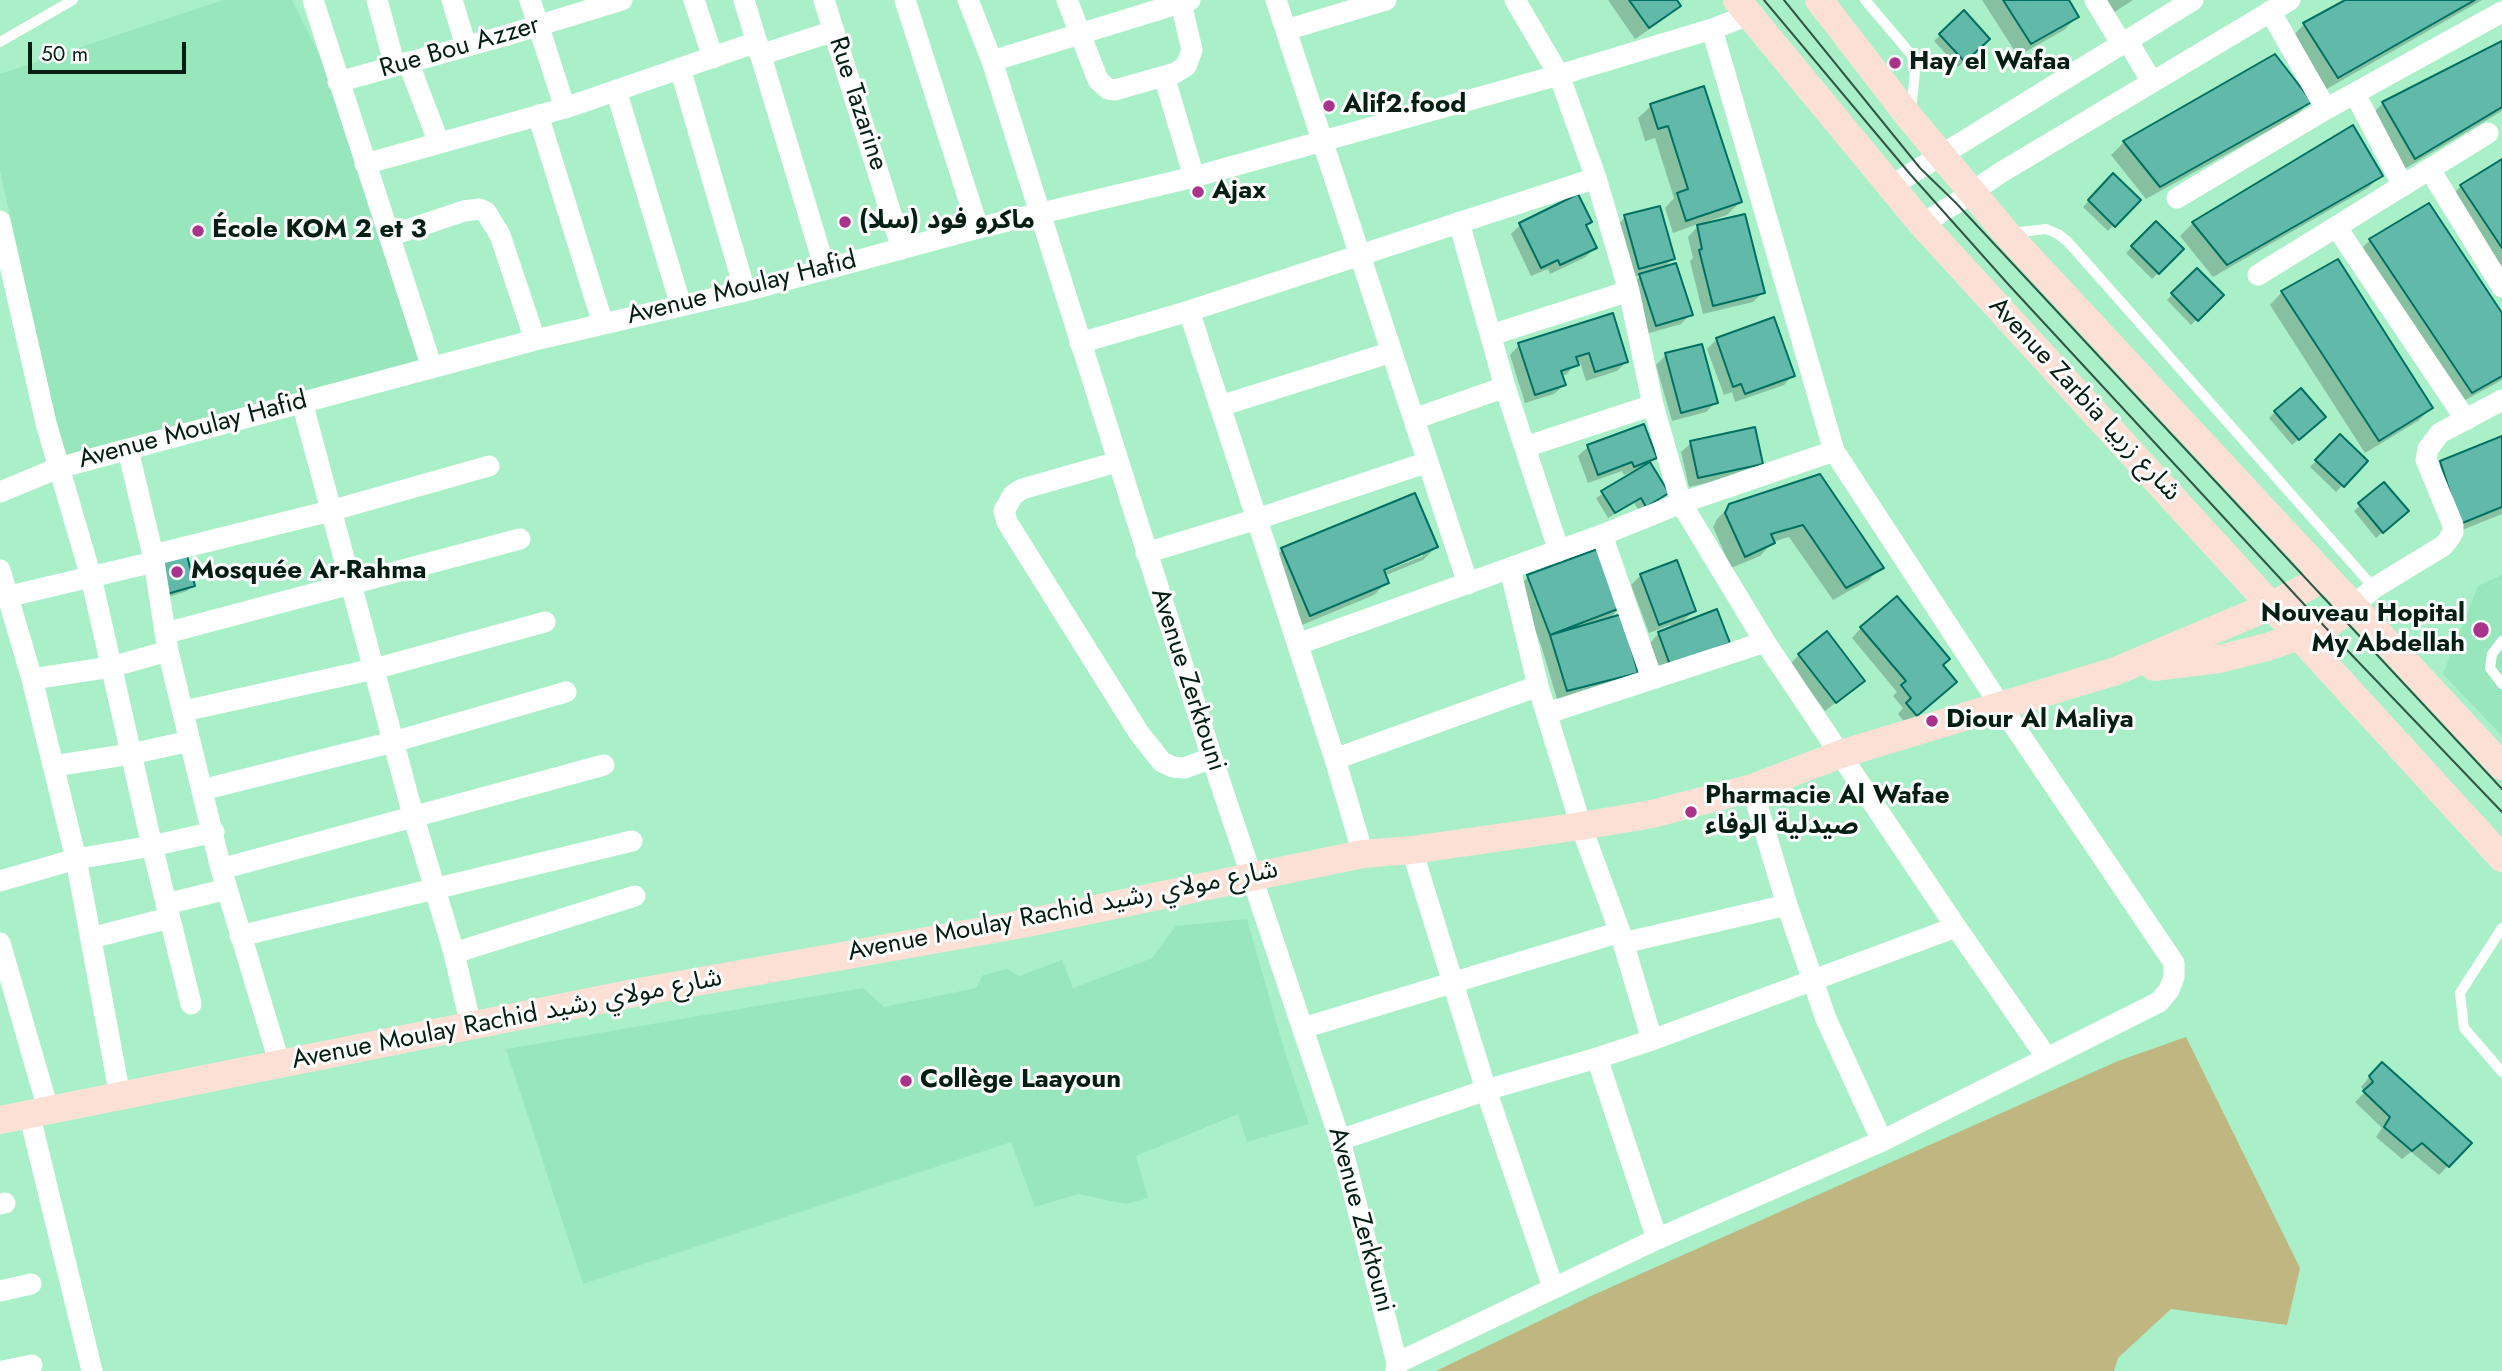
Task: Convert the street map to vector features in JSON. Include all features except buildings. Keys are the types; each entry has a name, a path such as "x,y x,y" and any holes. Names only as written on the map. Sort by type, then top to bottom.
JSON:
{"street":[{"path":"313,0 432,368"},
{"path":"377,0 402,64 439,143"},
{"path":"452,0 466,47"},
{"path":"530,0 565,108"},
{"name":"Rue Bou Azzer","path":"338,82 466,47 620,0"},
{"path":"694,0 713,58"},
{"path":"744,0 825,270"},
{"name":"Rue Tazarine","path":"824,0 902,248"},
{"path":"905,0 978,228"},
{"name":"Avenue Zerktouni","path":"968,0 992,61 1212,758 1340,1140 1396,1367"},
{"path":"992,61 1079,34 1185,1 1192,50 1189,62 1182,70 1128,87 1108,89 1098,80 1079,34 1067,0"},
{"path":"1276,0 1468,584"},
{"path":"1286,30 1386,0"},
{"path":"1515,0 1559,75 1596,178 1629,291 1653,405 1681,503 1765,642 2047,1058"},
{"path":"1819,0 1910,118 2007,234 2502,766"},
{"path":"2095,0 2152,82"},
{"path":"1891,186 2193,0"},
{"path":"1922,224 2290,0"},
{"name":"Avenue Moulay Hafid","path":"1,227 58,468 535,340 745,291 978,228 1194,177 1559,75 1712,29 1743,8"},
{"name":"Avenue Zarbia شارع زربيا","path":"1743,8 1922,224 2502,858"},
{"path":"2270,11 2326,109"},
{"path":"2177,198 2326,109 2502,12"},
{"path":"1396,1367 1553,1287 1882,1141 2159,1002 2169,990 2174,977 2174,963 2000,705 1834,451 1712,29"},
{"path":"365,164 565,108 713,58 834,31"},
{"path":"680,68 745,291"},
{"path":"1164,76 1194,177"},
{"path":"616,90 681,306"},
{"path":"2355,94 2403,186"},
{"path":"538,116 603,324"},
{"path":"2258,275 2488,133"},
{"path":"2430,170 2502,287"},
{"path":"1080,343 1189,311 1596,178"},
{"path":"389,236 464,211 479,209 486,212 500,235 535,340"},
{"path":"1459,222 1506,387 1559,551"},
{"path":"2337,228 2466,420"},
{"path":"1491,335 1629,291"},
{"path":"1189,311 1335,759 1363,854"},
{"path":"1220,407 1392,352"},
{"path":"1414,419 1506,387"},
{"path":"2353,607 2374,588 2443,546 2453,532 2453,525 2426,460 2428,449 2440,433 2502,400"},
{"path":"302,402 393,742 454,953 471,1026"},
{"path":"1525,447 1653,405"},
{"path":"128,450 153,558 167,642 202,790 240,936 280,1065"},
{"path":"1297,644 1510,569 1681,503 1834,451"},
{"path":"1117,462 1022,489 1013,495 1004,511 1007,522 1139,733 1162,762 1184,768 1212,758"},
{"path":"1146,553 1428,462"},
{"path":"9,596 91,577 489,466"},
{"path":"0,492 58,468 91,577 191,1004"},
{"path":"1602,535 1652,679"},
{"path":"32,679 111,667 167,642 350,585 520,539"},
{"path":"1510,569 1538,686 1581,826 1622,938 1652,1040"},
{"path":"0,570 32,679 76,859 120,1096"},
{"name":"Avenue Moulay Rachid شارع مولاي رشيد","path":"0,1120 801,962 1036,921 1363,854 1412,850 1652,814 1752,788 1841,754 2116,671 2273,606 2324,575"},
{"name":"Avenue Moulay Rachid شارع مولاي رشيد","path":"2116,671 2219,659 2301,637 2325,626 2353,607"},
{"path":"184,711 373,669 545,622"},
{"path":"1548,713 1765,642"},
{"path":"1335,759 1538,686"},
{"path":"202,790 393,742 566,692"},
{"path":"54,766 131,754 190,741"},
{"path":"91,938 168,911 224,879 414,815 604,765"},
{"path":"1752,788 1812,979 1851,1076 1882,1141"},
{"path":"0,881 76,859 214,832"},
{"path":"240,936 632,841"},
{"path":"1412,850 1486,1090 1553,1287"},
{"path":"454,953 635,896"},
{"path":"1303,1028 1453,983 1622,938 1787,905"},
{"path":"1340,1140 1486,1090 1652,1040 1956,927"},
{"path":"0,943 39,1111 92,1371"},
{"path":"1597,1058 1657,1239"},
{"path":"0,1291 31,1284"},
{"path":"4,1371 32,1365"}],"lane":[{"path":"0,42 73,0"},
{"path":"1865,0 1914,61 1910,118"},
{"path":"2007,234 2046,229 2068,242 2374,588"},
{"path":"2502,641 2492,654 2490,668 2502,684"},
{"path":"2502,928 2460,993 2464,1028 2502,1072"}],"shaded area":[{"name":"École KOM 2 et 3","path":"223,0 292,0 333,83 426,368 66,466 0,171 0,74"},
{"name":"Nouveau Hopital My Abdellah","path":"2502,575 2502,736 2443,674 2478,586"},
{"name":"Collège Laayoun","path":"1247,919 1283,1046 1309,1124 1247,1142 1238,1114 1136,1156 1148,1198 1126,1204 1078,1194 1035,1207 1011,1142 583,1284 506,1049 863,988 884,1007 976,988 983,975 1007,969 1019,976 1062,960 1073,988 1152,958 1176,926"},
{"path":"2186,1037 2300,1268 2287,1325 2171,1309 2118,1358 2114,1371 1436,1371 1591,1296 2118,1061"}],"tram line":[{"path":"1764,0 1910,174 2008,284 2325,627 2502,812"},
{"path":"1784,0 1920,168 1956,203 2502,789"}],"place":[{"name":"Hay el Wafaa","path":"1895,63"},
{"name":"Alif2.food","path":"1329,106"},
{"name":"Ajax","path":"1198,192"},
{"name":"ماكرو فود (سلا)","path":"845,222"},
{"name":"École KOM 2 et 3","path":"198,231"},
{"name":"Mosquée Ar-Rahma","path":"177,572"},
{"name":"Nouveau Hopital My Abdellah","path":"2481,630"},
{"name":"Diour Al Maliya","path":"1932,721"},
{"name":"Pharmacie Al Wafae صيدلية الوفاء","path":"1691,812"},
{"name":"Collège Laayoun","path":"906,1081"}]}
